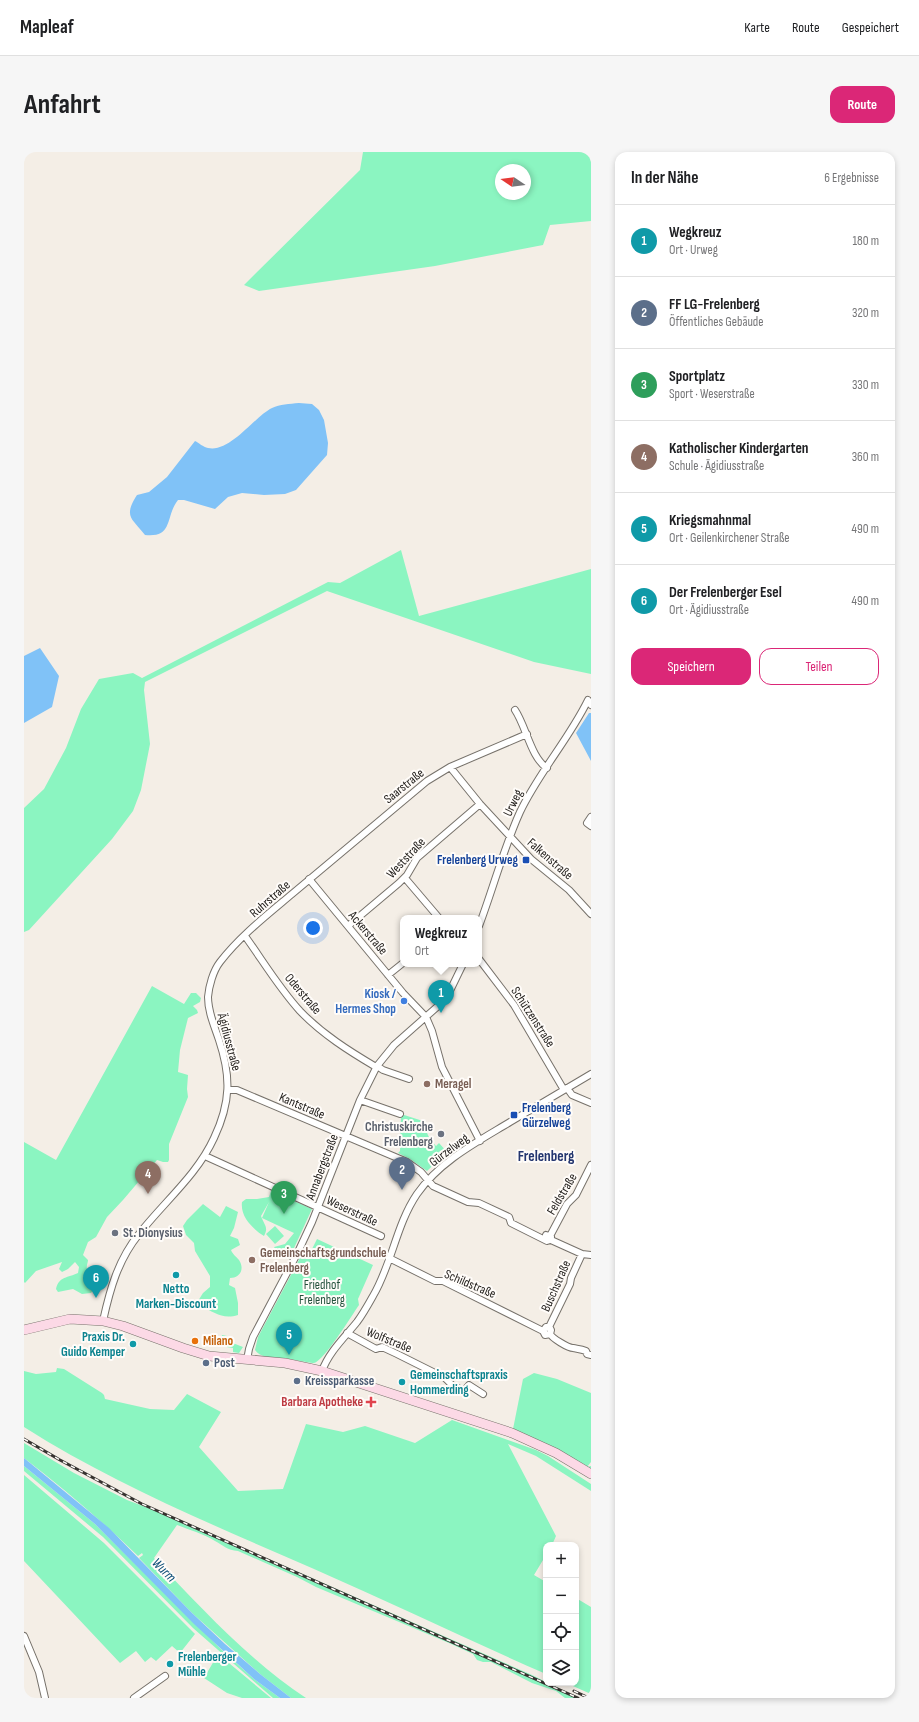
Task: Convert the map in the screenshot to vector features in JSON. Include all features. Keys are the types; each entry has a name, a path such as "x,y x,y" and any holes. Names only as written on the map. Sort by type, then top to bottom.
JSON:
{"main road":[{"path":"24,1330 70,1319 103,1321 123,1326 203,1354 285,1363 322,1371 512,1433 556,1453 591,1474"}],"street":[{"name":"Urweg","path":"482,917 520,812 590,702"},
{"path":"515,710 535,753 542,765 547,768"},
{"name":"Saarstraße","path":"309,879 427,781 450,767 527,734"},
{"name":"Falkenstraße","path":"450,767 480,804 510,837 541,869 569,890 591,914"},
{"name":"Weststraße","path":"348,926 405,878 417,858 480,804"},
{"path":"591,817 587,823 591,826"},
{"path":"405,878 437,915"},
{"name":"Ackerstraße","path":"309,879 388,975 426,1017"},
{"name":"Ruhrstraße","path":"245,936 309,879"},
{"name":"Oderstraße","path":"245,936 286,995 300,1011 334,1041 376,1067 409,1079"},
{"name":"Ägidiusstraße","path":"103,1321 113,1280 129,1249 138,1235 179,1189 205,1156 221,1124 228,1090 227,1068 224,1055 211,1020 208,996 219,964 245,936"},
{"name":"Schützenstraße","path":"482,963 514,1005 566,1089"},
{"path":"388,975 400,965"},
{"path":"462,967 446,999 426,1017 442,1067 480,1141"},
{"name":"Annabergstraße","path":"247,1360 253,1337 298,1252 318,1207 360,1100 376,1067 394,1045 426,1017"},
{"name":"Gürzelweg","path":"322,1371 325,1362 332,1351 358,1320 374,1295 382,1279 405,1215 417,1194 437,1170 480,1141 591,1074"},
{"path":"566,1089 572,1095 591,1103"},
{"name":"Kantstraße","path":"228,1090 237,1090 407,1162 421,1172 433,1186 468,1202 479,1203 486,1206 510,1217 511,1223 548,1238"},
{"path":"360,1100 400,1114"},
{"name":"Weserstraße","path":"205,1156 381,1236"},
{"name":"Feldstraße","path":"548,1238 567,1204 576,1195 591,1165"},
{"path":"548,1238 582,1254 591,1254"},
{"name":"Buschstraße","path":"549,1327 570,1284 570,1278 582,1254"},
{"name":"Schildstraße","path":"389,1258 436,1281 443,1281 454,1286 543,1331 545,1335 550,1334 552,1337 573,1348 586,1351 587,1354 591,1355"},
{"path":"543,1331 545,1327 549,1327 551,1330 550,1334"},
{"name":"Wolfstraße","path":"347,1333 376,1349 382,1347 445,1378 452,1385 464,1391 469,1385 483,1394"},
{"path":"24,1636 39,1672 45,1698"},
{"path":"134,1698 165,1676"}],"green space":[{"path":"363,152 591,152 591,221 550,225 543,245 435,266 259,291 244,285 360,170"},
{"path":"401,550 419,616 591,569 591,674 534,662 327,591 145,682 144,690 150,744 141,790 133,811 112,839 29,930 24,932 24,808 44,789 66,748 81,709 99,679 133,673 142,678 328,582 340,583"},
{"path":"152,986 184,1004 191,993 196,993 201,998 200,1002 193,1006 198,1013 188,1018 180,1050 178,1072 188,1075 188,1097 169,1144 169,1160 168,1162 163,1162 157,1160 107,1217 96,1237 88,1242 83,1255 88,1260 87,1269 94,1284 91,1293 82,1294 73,1289 58,1292 56,1289 59,1282 64,1278 78,1273 79,1267 75,1262 68,1269 62,1272 59,1269 62,1262 36,1271 25,1283 24,1142 56,1160"},
{"path":"401,1114 426,1122 426,1129 429,1138 436,1146 439,1143 447,1152 427,1171 410,1159 398,1153 400,1151"},
{"path":"271,1191 312,1209 289,1259 280,1256 274,1247 285,1244 294,1233 262,1218 266,1226 264,1236 248,1222 243,1213 242,1202 246,1199 269,1197","holes":["269,1202 262,1218 261,1216"]},
{"path":"203,1204 220,1217 226,1206 238,1212 234,1228 230,1236 238,1239 240,1245 231,1250 241,1263 242,1267 239,1275 234,1278 230,1278 229,1285 235,1288 238,1303 238,1315 227,1317 219,1315 200,1306 198,1301 203,1293 210,1287 210,1276 195,1251 194,1243 186,1235 183,1226"},
{"path":"275,1226 284,1236 275,1244 266,1234"},
{"name":"Friedhof Frelenberg","path":"317,1239 373,1265 358,1299 359,1305 331,1346 319,1360 314,1363 266,1357 257,1353 255,1350 258,1337 301,1256 307,1259"},
{"path":"222,1335 227,1336 225,1340 243,1347 239,1353 233,1352 233,1348 220,1346"},
{"path":"57,1368 64,1369 102,1393 105,1399 150,1409 174,1410 187,1394 221,1412 199,1447 238,1491 283,1489 306,1424 343,1432 365,1426 415,1443 452,1420 536,1450 548,1456 591,1484 591,1491 536,1456 508,1444 556,1536 553,1542 543,1542 543,1560 534,1575 543,1580 543,1673 166,1504 94,1468 24,1427 24,1371 36,1374 56,1372"},
{"path":"534,1373 557,1379 591,1393 591,1462 587,1467 591,1466 591,1470 513,1429 523,1379"},
{"path":"24,1443 74,1473 127,1500 172,1517 532,1675 543,1680 543,1686 554,1686 578,1698 565,1698 556,1691 532,1683 491,1662 477,1660 473,1654 449,1643 316,1587 238,1551 228,1549 206,1536 177,1525 154,1558 245,1650 306,1698 291,1698 260,1674 192,1613 139,1558 143,1555 142,1553 138,1556 111,1530 54,1481 24,1458"},
{"path":"24,1466 95,1524 224,1652 254,1679 280,1698 273,1698 193,1628 103,1537 24,1471"},
{"path":"24,1475 104,1543 195,1634 180,1653 172,1646 156,1661 151,1657 145,1662 136,1651 120,1663 24,1561"},
{"path":"579,1600 591,1607 591,1694 573,1686 579,1686"},
{"path":"218,1654 271,1698 242,1698 227,1693 204,1678"}],"water":[{"path":"299,403 312,404 319,410 324,420 328,443 327,455 296,490 285,494 264,495 242,493 228,497 215,509 184,500 178,500 171,513 168,525 161,533 154,535 145,535 133,521 130,513 137,495 149,492 167,477 195,441 208,448 216,448 225,445 272,408 281,405"},
{"path":"40,648 59,676 52,707 24,723 24,656"},
{"path":"589,713 591,713 591,761 576,733"},
{"path":"24,1458 109,1528 192,1613 225,1644 291,1698 280,1698 254,1679 194,1624 95,1524 24,1466"}],"railway":[{"path":"24,1439 142,1504 578,1698"},
{"path":"574,1691 589,1698"}],"place":[{"name":"Frelenberg Urweg","path":"526,860"},
{"name":"Kiosk / Hermes Shop","path":"404,1001"},
{"name":"Wegkreuz","path":"441,1013"},
{"name":"Meragel","path":"427,1084"},
{"name":"Frelenberg Gürzelweg","path":"514,1115"},
{"name":"Christuskirche Frelenberg","path":"441,1134"},
{"name":"FF LG-Frelenberg","path":"402,1190"},
{"name":"Katholischer Kindergarten","path":"148,1194"},
{"name":"Sportplatz","path":"284,1214"},
{"name":"St. Dionysius","path":"115,1233"},
{"name":"Gemeinschaftsgrundschule Frelenberg","path":"252,1260"},
{"name":"Netto Marken-Discount","path":"176,1275"},
{"name":"Der Frelenberger Esel","path":"96,1298"},
{"name":"Milano","path":"195,1341"},
{"name":"Praxis Dr. Guido Kemper","path":"133,1344"},
{"name":"Kriegsmahnmal","path":"289,1355"},
{"name":"Post","path":"206,1363"},
{"name":"Kreissparkasse","path":"297,1381"},
{"name":"Gemeinschaftspraxis Hommerding","path":"402,1382"},
{"name":"Barbara Apotheke","path":"371,1402"},
{"name":"Frelenberger Mühle","path":"170,1664"}],"district":[{"name":"Frelenberg","path":"546,1156"}],"water label":[{"name":"Wurm","path":"164,1570"}]}
